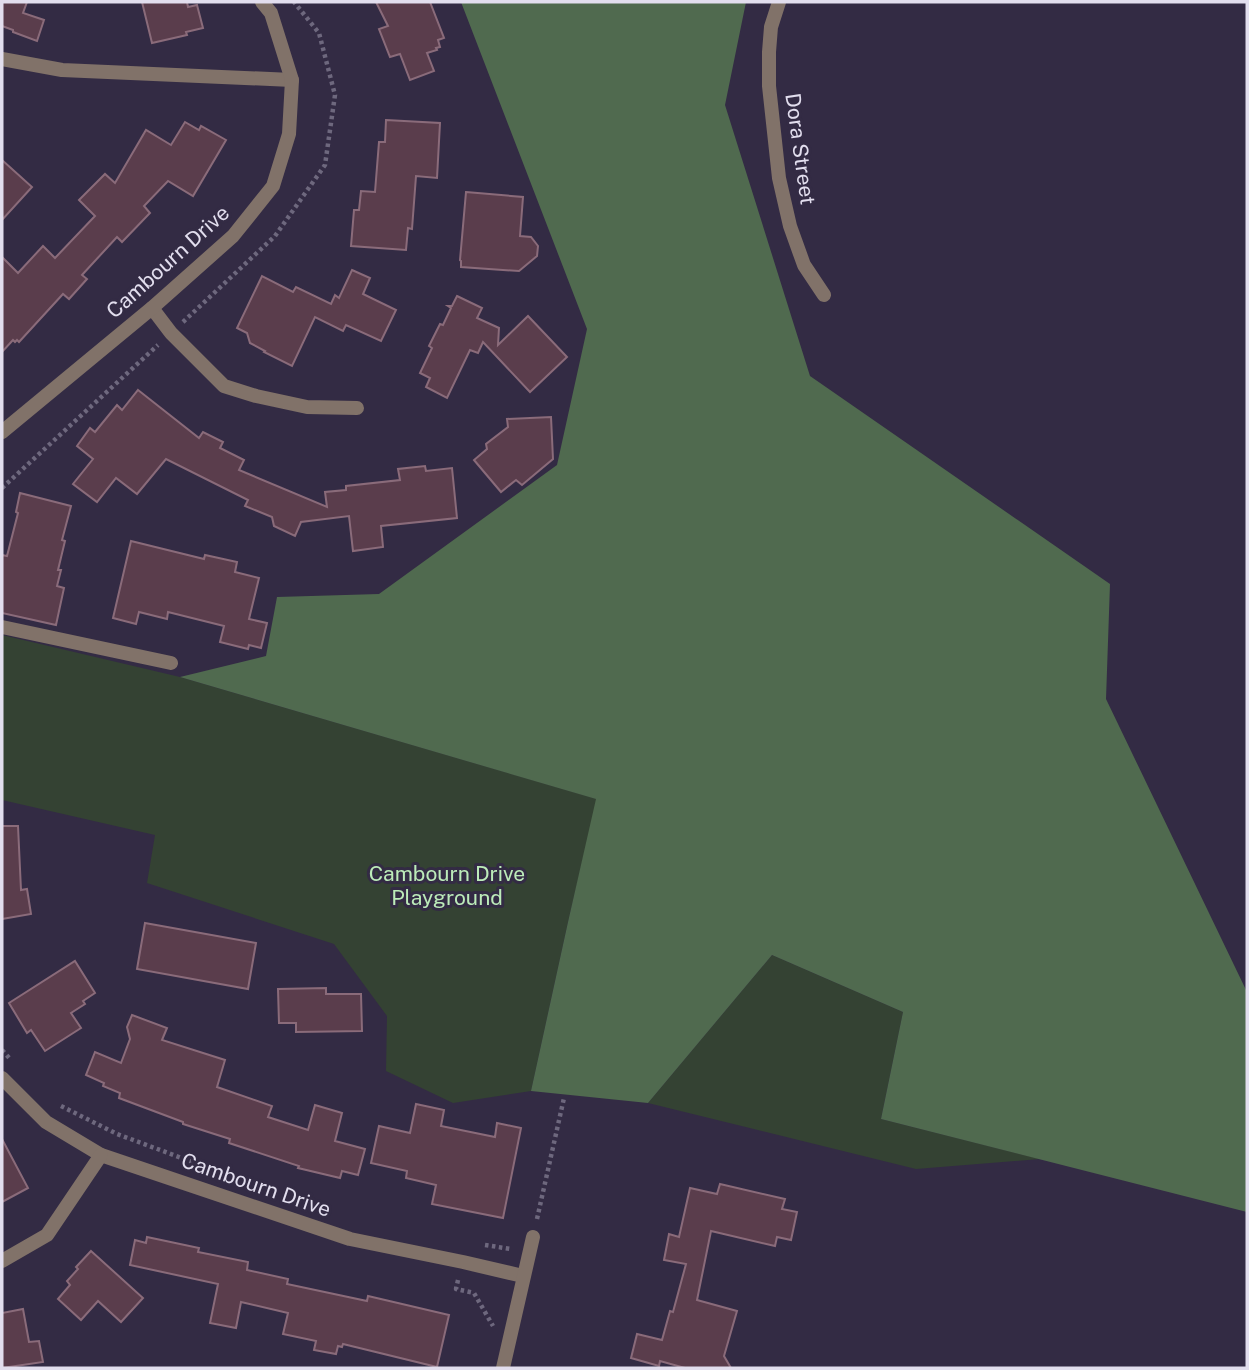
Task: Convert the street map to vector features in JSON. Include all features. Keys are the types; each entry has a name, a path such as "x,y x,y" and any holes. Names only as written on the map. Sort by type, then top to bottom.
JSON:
{"street":[{"name":"Cambourn Drive","path":"2,432 152,308 233,236 273,186 289,134 292,80 271,13 262,2"},
{"name":"Dora Street","path":"779,2 771,27 769,52 769,86 779,178 790,226 804,265 824,295"},
{"path":"2,59 62,70 292,80"},
{"path":"152,308 171,333 224,386 307,407 358,408"},
{"path":"2,627 171,663"},
{"name":"Cambourn Drive","path":"2,1077 46,1122 101,1155 350,1239 523,1276"},
{"path":"2,1261 47,1235 101,1155"},
{"path":"503,1368 533,1237"}],"path":[{"path":"2,488 171,333"},
{"path":"2,1050 18,1067"},
{"path":"533,1237 564,1098"},
{"path":"50,1101 117,1134 223,1174"},
{"path":"494,1329 474,1293 456,1289 468,1242 529,1252"}],"green space":[{"path":"461,2 746,2 725,105 810,376 1110,584 1106,699 1247,992 1247,1212 881,1119 903,1012 772,955 648,1103 531,1091 596,799 180,677 266,656 277,597 379,594 557,465 587,329"},
{"name":"Cambourn Drive Playground","path":"2,635 180,677 597,799 531,1091 453,1103 386,1071 387,1016 334,944 147,883 155,835 2,800"},
{"path":"772,955 903,1012 881,1119 1040,1159 916,1169 648,1103"}],"building":[{"path":"2,2 27,2 23,13 44,20 37,41 2,26"},
{"path":"142,2 187,2 188,7 197,5 203,28 186,32 187,35 152,43"},
{"path":"376,2 430,2 444,38 438,40 440,47 436,48 437,50 427,53 434,71 410,80 400,54 390,57 379,29 388,26"},
{"path":"386,120 440,123 437,178 416,176 412,229 408,228 406,250 351,246 354,210 359,210 361,191 375,192 379,142 385,142"},
{"path":"185,122 199,130 201,126 226,140 193,196 168,181 144,206 150,213 122,242 117,237 82,275 87,279 69,299 63,294 19,342 13,340 2,352 2,257 18,273 43,246 55,258 95,216 79,200 105,174 115,183 146,130 171,145"},
{"path":"2,160 32,187 2,220"},
{"path":"466,192 523,197 520,236 531,237 538,246 537,256 519,271 461,267"},
{"path":"352,270 370,278 363,294 396,310 381,341 346,325 343,331 315,317 292,366 250,343 247,333 237,328 262,276 293,292 296,287 331,304 335,295 339,298"},
{"path":"457,296 482,308 477,318 499,328 498,345 528,316 567,357 530,392 483,342 478,353 470,350 447,398 426,387 430,378 420,373 432,348 429,346 440,324 443,325 451,308 448,306 452,306"},
{"path":"138,390 199,438 203,432 223,442 220,448 244,460 239,470 327,507 325,492 346,490 346,486 400,480 398,469 425,466 426,471 452,468 457,518 381,526 383,547 353,551 349,516 301,522 295,536 274,526 272,517 245,506 248,500 166,459 137,494 116,478 97,502 73,484 93,459 77,446 90,428 95,432 117,405 122,410"},
{"path":"551,417 553,459 522,485 516,480 501,492 474,460 487,449 486,444 508,427 507,419"},
{"path":"20,493 71,506 58,570 61,570 57,586 64,588 56,625 2,613 2,555 7,556"},
{"path":"131,541 204,559 205,555 237,562 235,572 259,578 249,619 267,623 261,648 249,645 248,649 220,642 224,626 168,612 167,619 139,612 136,624 113,618"},
{"path":"2,826 18,826 21,890 27,889 31,914 2,919"},
{"path":"145,923 256,943 248,989 137,969"},
{"path":"75,961 95,993 71,1013 81,1028 45,1051 31,1030 27,1033 9,1003"},
{"path":"326,988 326,994 361,994 362,1031 296,1032 296,1023 279,1023 278,989"},
{"path":"132,1015 167,1028 162,1040 225,1060 217,1087 272,1106 268,1117 308,1130 315,1105 342,1113 335,1141 365,1149 358,1175 342,1171 340,1178 298,1168 299,1166 229,1143 230,1139 183,1124 119,1098 120,1093 86,1075 95,1052 121,1063 130,1039 127,1027"},
{"path":"416,1104 444,1110 441,1126 495,1137 497,1123 521,1128 503,1218 432,1204 436,1185 406,1178 407,1171 371,1163 379,1126 410,1133"},
{"path":"2,1139 28,1188 2,1202"},
{"path":"720,1184 785,1199 782,1209 797,1212 791,1240 777,1237 775,1246 711,1231 697,1300 737,1311 724,1356 731,1368 685,1368 660,1361 659,1366 631,1358 637,1334 662,1340 670,1311 673,1312 686,1264 664,1260 669,1234 679,1237 690,1188 717,1194"},
{"path":"147,1237 199,1248 198,1252 248,1262 247,1270 288,1279 287,1284 367,1301 368,1296 449,1315 437,1367 343,1344 342,1347 338,1346 336,1354 314,1350 316,1341 283,1334 288,1313 241,1302 236,1328 210,1323 218,1284 130,1265 135,1240 146,1243"},
{"path":"91,1251 143,1298 121,1322 98,1301 81,1320 58,1299 70,1285 67,1281 78,1269 76,1267"},
{"path":"23,1309 29,1342 39,1341 43,1362 2,1368 2,1313"}]}
